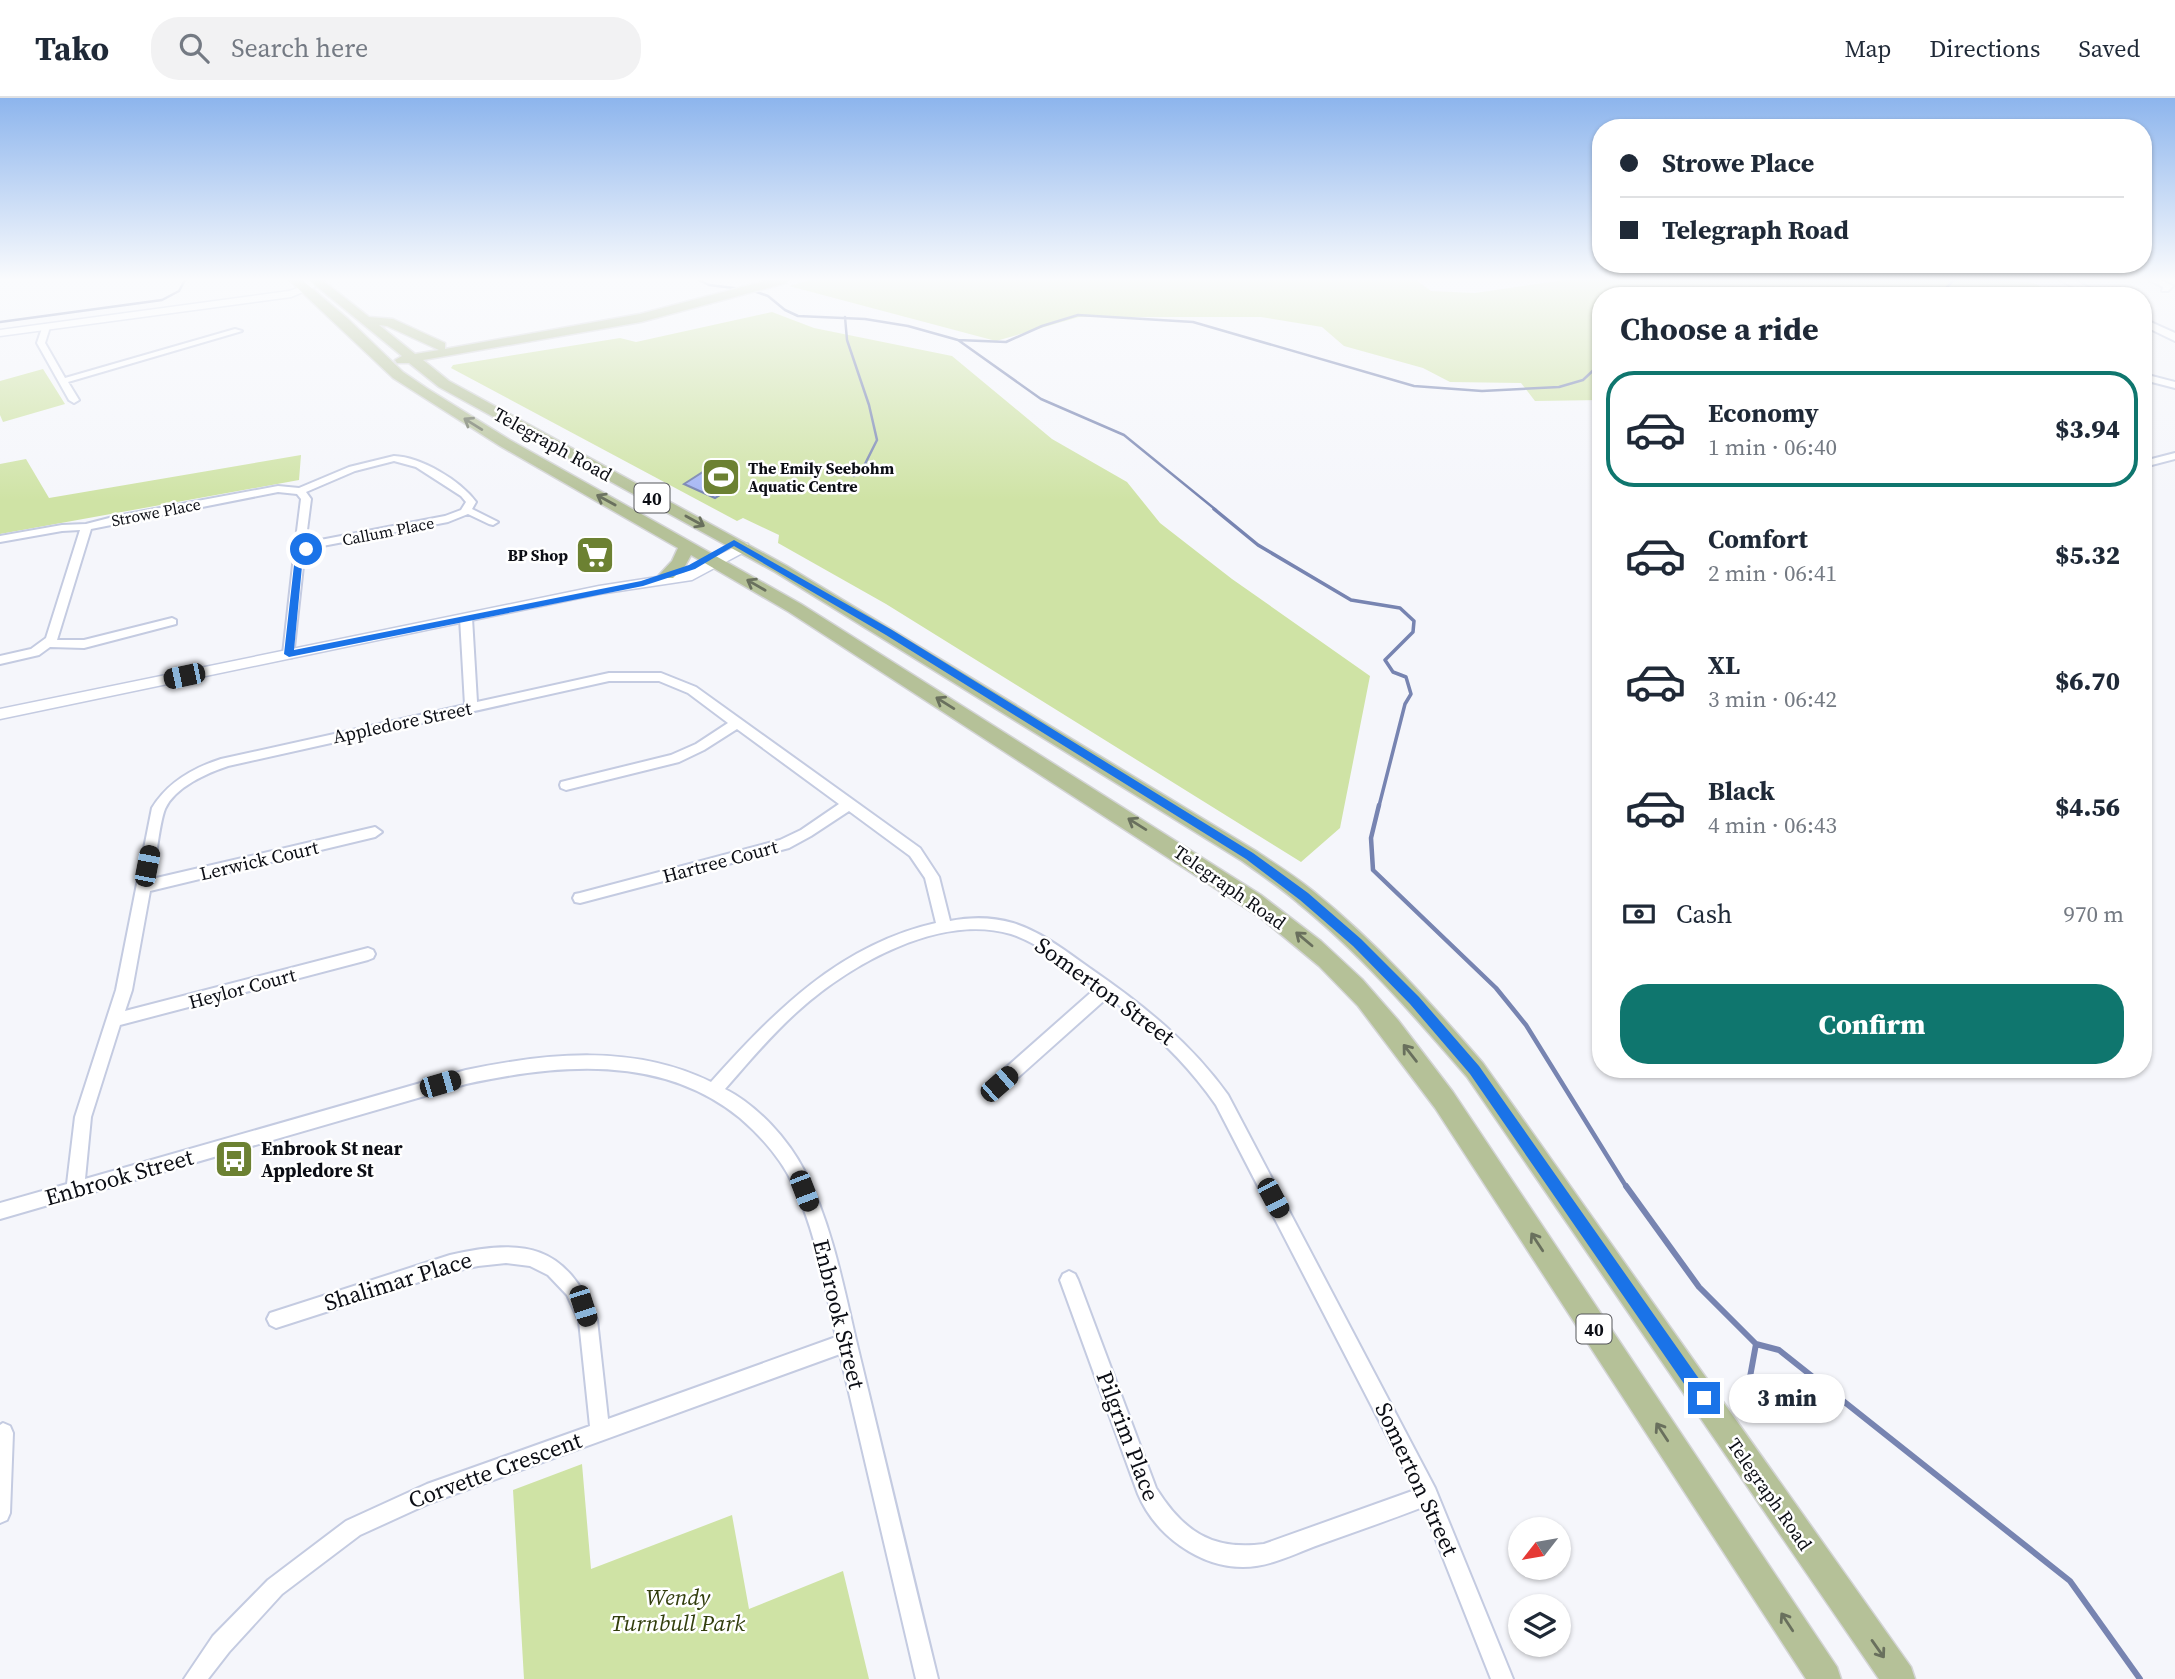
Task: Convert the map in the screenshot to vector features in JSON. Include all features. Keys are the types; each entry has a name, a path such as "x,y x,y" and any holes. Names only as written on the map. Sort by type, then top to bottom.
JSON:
{"main road":[{"name":"Telegraph Road","path":"376,354 411,385 481,429 795,608 1227,883 1293,931 1354,985 1399,1039 1444,1100 1825,1679"},
{"name":"Telegraph Road","path":"406,354 428,372 472,399 739,545 889,632 1250,856 1330,918 1384,968 1475,1070 1899,1679"},
{"path":"385,363 416,354"},
{"path":"409,356 423,354"},
{"path":"428,372 459,354"},
{"path":"667,575 679,563 687,546"}],"street":[{"path":"47,354 74,400"},
{"path":"63,380 157,354"},
{"path":"2152,380 2174,387"},
{"path":"2152,462 2175,456"},
{"path":"289,654 299,556 308,546 301,539 306,499 300,491 384,460 403,458 468,496 471,502 467,510 495,524 509,520"},
{"name":"Strowe Place","path":"49,643 56,631 86,527 278,489 300,491"},
{"name":"Callum Place","path":"308,546 443,521 467,510"},
{"path":"0,539 62,528 86,527"},
{"path":"0,714 466,618 643,583 679,579 739,545"},
{"path":"643,583 713,561"},
{"path":"466,618 471,707"},
{"path":"0,660 35,652 49,643 84,644 172,622"},
{"name":"Appledore Street","path":"75,1190 83,1117 129,968 159,808 171,793 195,775 237,759 609,677 648,675 683,684 905,843 922,860 932,877 944,927"},
{"path":"566,786 675,759 700,747 738,722"},
{"name":"Hartree Court","path":"580,898 784,844 806,833 850,803"},
{"name":"Lerwick Court","path":"143,887 375,832"},
{"name":"Somerton Street","path":"713,1091 781,1018 812,991 845,969 891,945 944,927 990,924 1028,934 1107,988 1183,1049 1222,1100 1428,1495 1502,1679"},
{"name":"Heylor Court","path":"115,1020 368,954"},
{"path":"999,1084 1107,988"},
{"name":"Enbrook Street","path":"0,1211 453,1081 526,1063 580,1059 634,1064 678,1076 713,1091 748,1115 782,1150 793,1167 819,1234 927,1679"},
{"name":"Shalimar Place","path":"276,1319 473,1256 508,1254 539,1260 569,1282 588,1320 600,1431"},
{"name":"Pilgrim Place","path":"1069,1280 1149,1494 1161,1516 1189,1541 1234,1556 1265,1553 1428,1495"},
{"name":"Corvette Crescent","path":"195,1679 221,1644 275,1587 352,1528 402,1504 846,1343"},
{"path":"0,1513 3,1433"}],"green space":[{"path":"522,354 941,354 952,356 1052,439 1127,482 1160,523 1232,579 1370,676 1340,828 1301,862 886,604 778,543 779,535 743,518 737,521 451,368 453,365"},
{"path":"1372,354 1592,354 1592,400 1535,401 1521,383 1450,382 1423,368"},
{"path":"43,369 65,404 3,422 0,415 0,381"},
{"path":"301,455 299,480 0,534 0,464 26,459 49,498"},
{"name":"Wendy Turnbull Park","path":"582,1464 591,1569 732,1515 749,1609 843,1571 869,1679 524,1679 513,1490"}],"water":[{"path":"706,470 738,484 715,498 684,484"}],"building":[{"name":"BP Shop","path":"603,545 606,561 587,565 584,549"}],"waterway":[{"path":"852,354 869,405 877,440 865,464 854,476"},
{"path":"977,354 1041,399 1124,435 1216,510"},
{"path":"1303,354 1414,386 1482,391 1559,387 1583,380 1592,372"},
{"path":"1214,509 1258,545 1351,600 1400,608 1414,621 1413,632 1385,660 1393,672 1406,677 1411,694 1405,704 1379,806"},
{"path":"1379,805 1371,838 1373,870 1496,988 1526,1025 1627,1188"},
{"path":"1626,1186 1699,1287 1756,1344"},
{"path":"1748,1388 1756,1344"},
{"path":"1756,1344 1779,1350 2070,1581 2140,1679"}],"place":[{"name":"The Emily Seebohm Aquatic Centre","path":"721,477"},
{"name":"BP Shop","path":"595,555"},
{"name":"Enbrook St near Appledore St","path":"234,1159"}],"route":[{"path":"306,549 299,556 289,654 643,583 692,567 734,542 889,632 1250,856 1357,942 1414,1000 1475,1070 1704,1398"}]}
